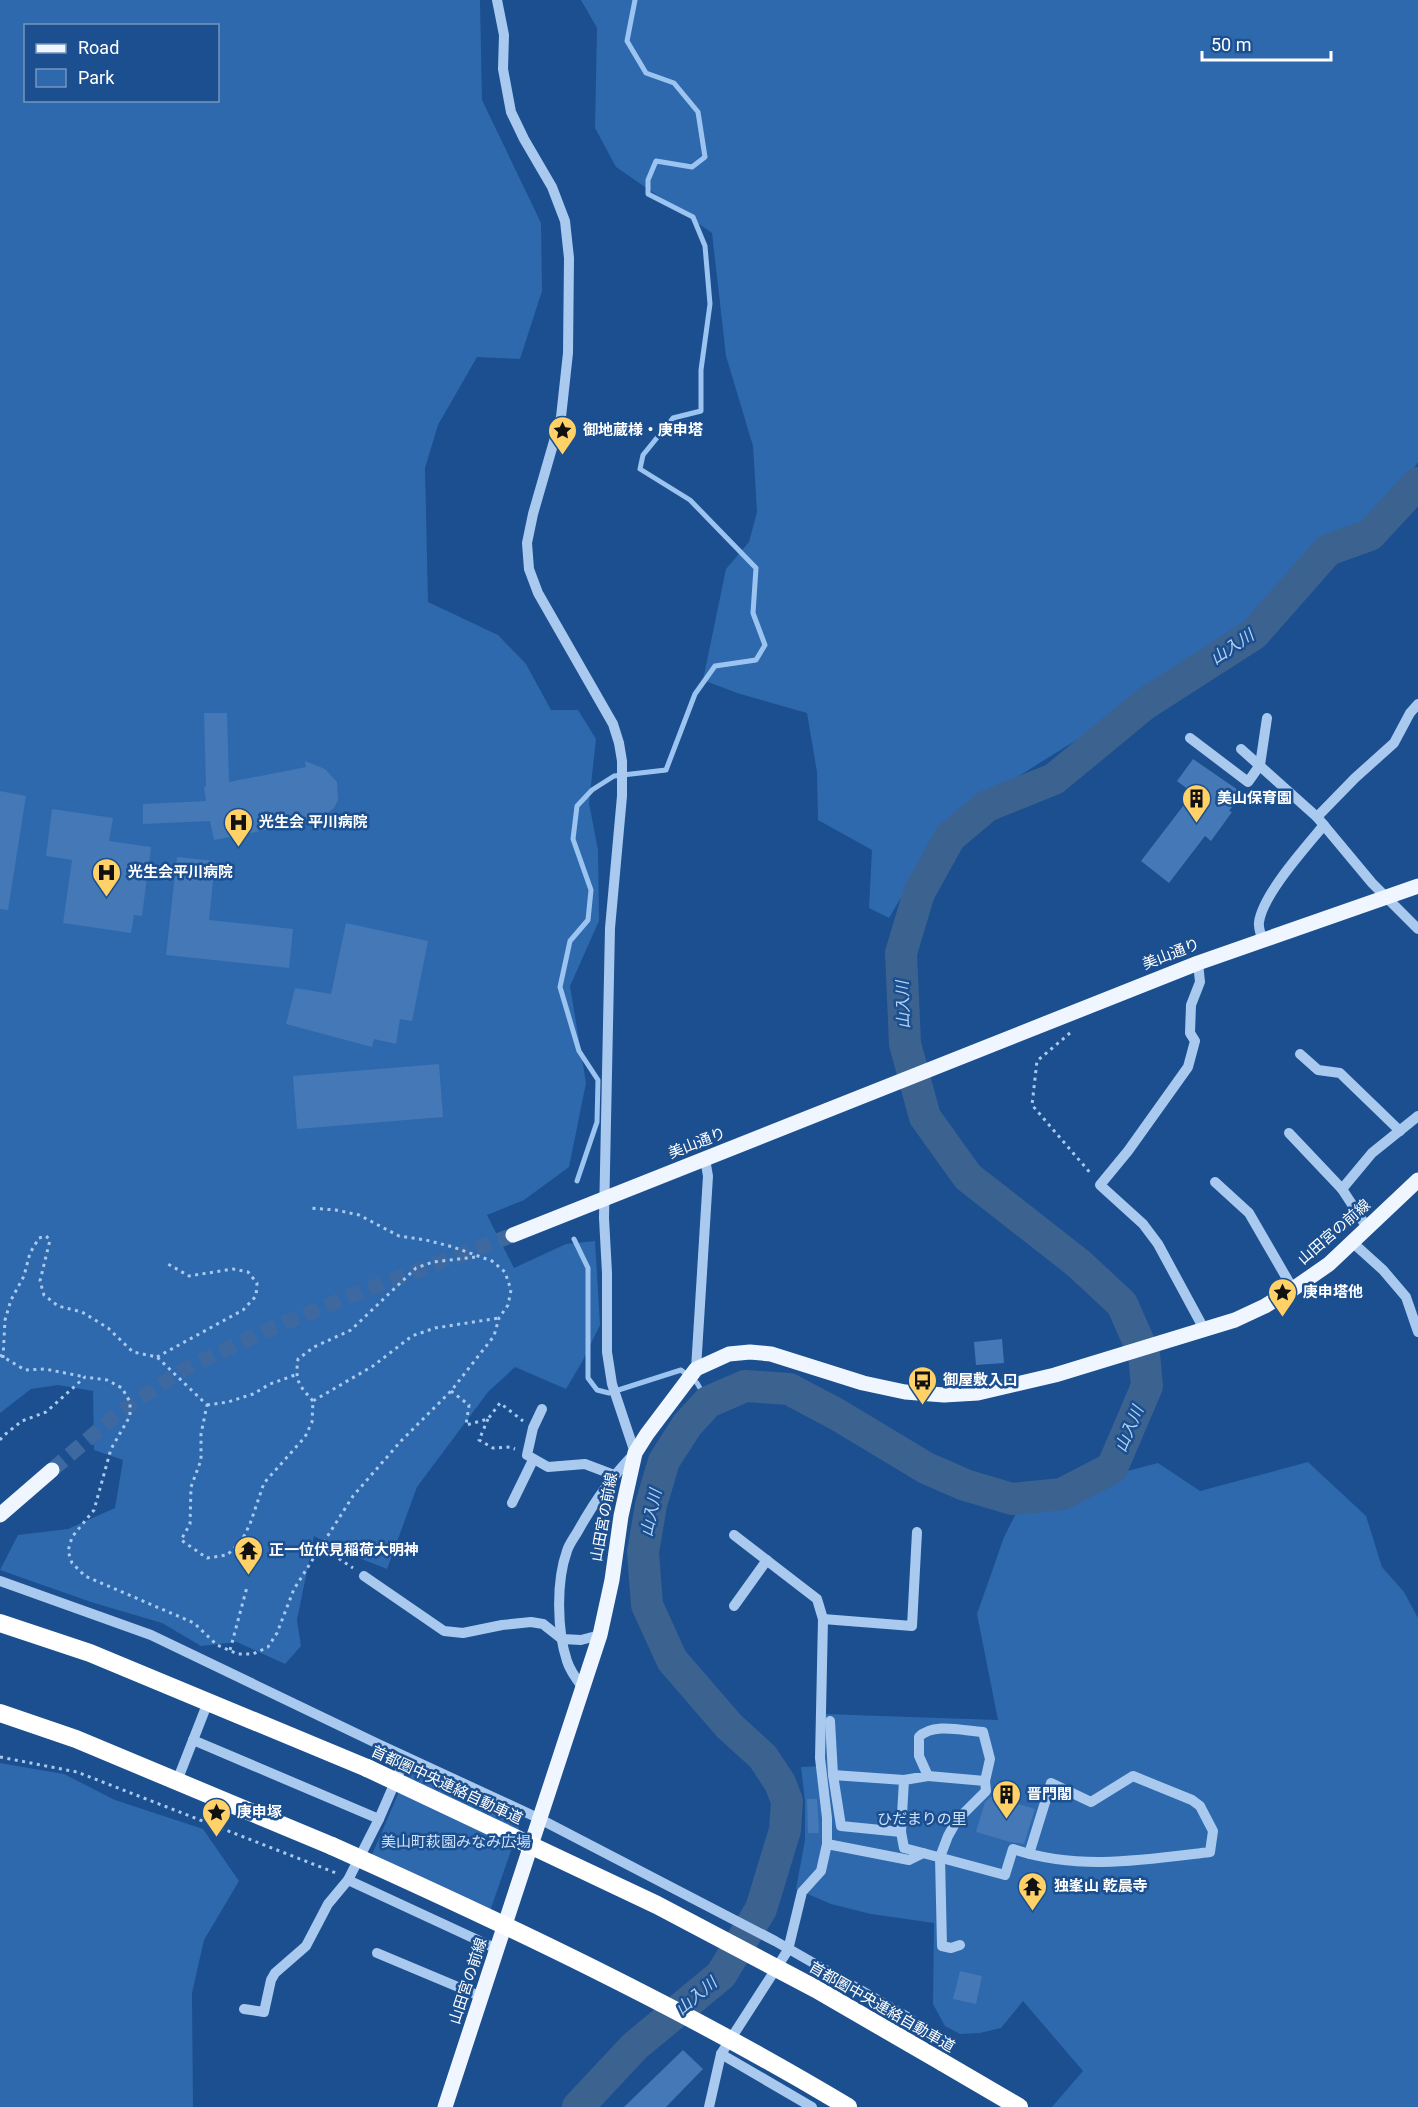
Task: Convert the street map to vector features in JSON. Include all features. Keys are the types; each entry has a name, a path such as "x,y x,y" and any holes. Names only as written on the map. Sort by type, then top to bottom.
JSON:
{"highway":[{"path":"0,1613 90,1653"},
{"name":"首都圏中央連絡自動車道","path":"0,1623 90,1653 367,1768 596,1874 816,1989 1019,2107"},
{"path":"0,1713 76,1739 332,1846 511,1929 616,1980 800,2078 848,2107"}],"main road":[{"name":"美山通り","path":"513,1235 1198,963 1418,886"},
{"name":"山田宮の前線","path":"445,2107 538,1818 600,1635 634,1453 692,1374 729,1354 750,1352 771,1354 863,1383 905,1392 944,1395 978,1393 1017,1384 1236,1320 1265,1306 1329,1264 1415,1186"},
{"path":"0,1515 52,1470"}],"street":[{"path":"498,1 504,35 503,69 512,112 524,139 552,187 565,221 569,258 568,353 561,417 533,514 527,543 528,569 538,593 613,724 620,743 622,764 610,928 605,1198 607,1352 612,1384 634,1453 614,1474 593,1503 567,1551 561,1578 562,1640 567,1662 583,1688"},
{"path":"1263,940 1258,923 1268,899 1287,870 1355,778 1394,743 1410,713 1418,704"},
{"path":"1190,738 1248,782 1260,765 1267,718"},
{"path":"1241,749 1321,821 1372,883 1418,928"},
{"path":"1198,963 1200,982 1191,1005 1190,1033 1195,1041 1188,1067 1134,1143 1100,1185 1143,1224 1158,1244 1204,1329"},
{"path":"1300,1054 1318,1070 1340,1073 1400,1131"},
{"path":"1342,1189 1371,1153 1418,1116"},
{"path":"1288,1133 1342,1189 1368,1229"},
{"path":"692,1374 708,1176 705,1159"},
{"path":"1215,1182 1249,1213 1293,1289"},
{"path":"1352,1242 1383,1270 1406,1297 1418,1331"},
{"path":"512,1503 530,1458 533,1428 542,1409"},
{"path":"530,1458 548,1467 585,1464 614,1474"},
{"path":"823,1619 912,1626 917,1532"},
{"path":"709,2107 721,2054 788,1950 802,1892 821,1871 827,1844 827,1818 820,1758 823,1619 817,1599 734,1535"},
{"path":"734,1606 767,1560"},
{"path":"364,1576 444,1631 463,1633 531,1622 543,1624 562,1640 581,1640 600,1635"},
{"path":"0,1581 151,1635 538,1818 722,1912 911,2019"},
{"path":"177,1781 208,1702"},
{"path":"830,1721 833,1775 841,1826 901,1832"},
{"path":"928,1776 919,1756 919,1737 925,1731 933,1729 983,1732 990,1759 985,1781 986,1791 957,1820 940,1857 942,1946 951,1948 960,1945"},
{"path":"192,1740 379,1819"},
{"path":"244,2008 264,2012 270,1980 306,1946 328,1904 348,1880 379,1819 406,1757"},
{"path":"833,1775 904,1780 928,1776 985,1781"},
{"path":"904,1780 901,1832 904,1848 1005,1875 1012,1849 1029,1854 1061,1861 1116,1862 1210,1852 1213,1831 1200,1806 1192,1800 1133,1776 1092,1802 1051,1783 1029,1854"},
{"path":"827,1844 909,1860 923,1853"},
{"path":"348,1880 497,1948"},
{"path":"377,1953 482,1997"},
{"path":"721,2054 812,2107"}],"path":[{"path":"1071,1031 1037,1061 1032,1105 1100,1185"},
{"path":"207,1405 157,1357 134,1352 108,1328 82,1312 58,1306 44,1295 40,1281 50,1240 46,1236 39,1239 30,1253 24,1276 11,1300 5,1320 2,1357 25,1370 45,1369 107,1380 122,1388 130,1402 130,1416 111,1449 94,1510 72,1537 68,1551 72,1563 85,1576 194,1623 217,1645 238,1654 253,1654 268,1647 277,1633 294,1588 353,1496 401,1441 451,1391 494,1336 500,1318 508,1305 511,1290 505,1272 492,1261 453,1247 399,1236 359,1215 336,1210 308,1208"},
{"path":"207,1405 201,1434 201,1460 191,1487 190,1524 181,1540 207,1558 227,1555 241,1542 250,1524 264,1482 305,1437 312,1422 313,1401 302,1388 296,1375 298,1359 314,1347 351,1330 416,1268 433,1262 477,1257"},
{"path":"157,1357 243,1310 256,1296 257,1283 248,1272 233,1269 189,1276 168,1264"},
{"path":"313,1401 373,1366 412,1336 444,1326 500,1318"},
{"path":"207,1405 237,1400 270,1384 296,1375"},
{"path":"0,1440 22,1421 46,1412 86,1377"},
{"path":"451,1391 469,1405 466,1425 488,1419"},
{"path":"514,1414 500,1403 488,1419 479,1440 493,1448 510,1447 530,1458"},
{"path":"320,1546 364,1576"},
{"path":"230,1650 247,1587"},
{"path":"236,1662 238,1654"},
{"path":"0,1756 77,1772 332,1871 348,1880"}],"green space":[{"path":"0,0 480,0 482,100 541,223 542,291 520,359 477,357 438,425 425,468 428,602 498,635 526,664 551,710 578,710 596,739 589,803 598,850 599,921 570,986 586,1083 569,1167 524,1200 487,1215 514,1268 566,1244 595,1241 600,1325 566,1389 515,1367 488,1392 417,1487 387,1569 349,1554 314,1536 297,1620 301,1646 285,1664 237,1642 201,1646 162,1623 91,1602 0,1570 18,1535 68,1529 115,1508 123,1460 94,1450 93,1391 58,1385 31,1389 0,1413"},
{"path":"581,0 1418,0 1418,462 1407,479 1362,524 1284,587 1235,641 945,822 889,918 869,908 872,850 818,820 817,772 807,713 737,693 703,680 726,569 749,542 757,512 753,446 726,356 712,233 616,167 595,128 597,28"},
{"name":"ひだまりの里","path":"1308,1462 1366,1516 1382,1567 1404,1592 1418,1618 1418,2107 1052,2107 1083,2071 1023,2001 1001,2028 980,2033 960,2034 945,2026 933,2004 934,1923 871,1914 831,1904 796,1889 805,1840 805,1801 801,1767 825,1766 824,1714 998,1720 977,1614 1004,1537 1024,1498 1158,1463 1200,1491"},
{"path":"0,1763 64,1774 115,1800 203,1829 239,1881 204,1940 192,1993 193,2107 0,2107"},
{"name":"美山町萩園みなみ広場","path":"410,1766 523,1816 489,1914 371,1857"}],"building":[{"path":"204,713 227,713 229,782 306,767 305,761 325,769 337,782 338,800 334,808 318,820 214,840 210,821 143,824 143,804 206,801"},
{"name":"美山保育園","path":"1193,759 1238,790 1234,795 1239,798 1211,841 1205,836 1169,883 1141,861 1193,793 1177,781"},
{"path":"0,791 26,796 8,910 0,909"},
{"path":"52,809 113,818 109,841 151,847 142,916 134,915 131,933 63,923 72,860 46,856"},
{"path":"177,857 215,861 209,920 293,929 289,968 166,955"},
{"path":"346,923 428,941 412,1021 400,1019 396,1044 374,1039 372,1047 286,1024 295,988 331,994"},
{"path":"439,1064 443,1117 297,1129 293,1076"},
{"path":"1002,1339 1004,1363 976,1365 974,1342"},
{"name":"晋門閣","path":"992,1796 1035,1809 1024,1844 976,1832 985,1802"},
{"path":"807,1799 817,1799 819,1833 808,1833"},
{"path":"960,1971 982,1976 976,2004 953,1999"},
{"path":"683,2050 703,2069 666,2107 624,2107"}],"waterway":[{"path":"577,1181 597,1122 598,1080 579,1051 560,987 570,941 588,920 591,890 573,839 577,806 592,790 614,776 666,770 695,694 715,666 756,660 765,645 753,613 756,568 690,500 640,469 643,455 673,418 701,411 701,370 710,304 705,246 693,217 648,194 648,180 656,161 692,167 705,157 698,112 674,83 646,73 627,41 635,0"},
{"name":"山入川","path":"578,2107 635,2046 721,1975 761,1909 785,1830 787,1801 780,1783 763,1757 729,1726 672,1660 647,1605 643,1552 651,1505 664,1461 687,1425 708,1402 745,1386 789,1389 838,1415 926,1468 965,1485 1012,1499 1062,1494 1112,1468 1147,1386 1144,1354 1122,1304 1078,1263 968,1177 925,1117 905,1044 901,953 919,893 950,837 987,806 1054,779 1145,704 1254,634 1328,550 1370,535 1418,483"},
{"path":"574,1239 588,1268 588,1378 597,1390 609,1393 681,1370 697,1383 708,1402"}],"tunnel":[{"path":"52,1470 121,1411 183,1370 263,1332 355,1294 513,1235"}],"place":[{"name":"御地蔵様・庚申塔","path":"562,456"},
{"name":"美山保育園","path":"1196,824"},
{"name":"光生会 平川病院","path":"238,848"},
{"name":"光生会平川病院","path":"107,898"},
{"name":"庚申塔他","path":"1282,1318"},
{"name":"御屋敷入口","path":"922,1406"},
{"name":"正一位伏見稲荷大明神","path":"248,1576"},
{"name":"晋門閣","path":"1006,1820"},
{"name":"庚申塚","path":"216,1838"},
{"name":"独峯山 乾晨寺","path":"1033,1912"}]}
